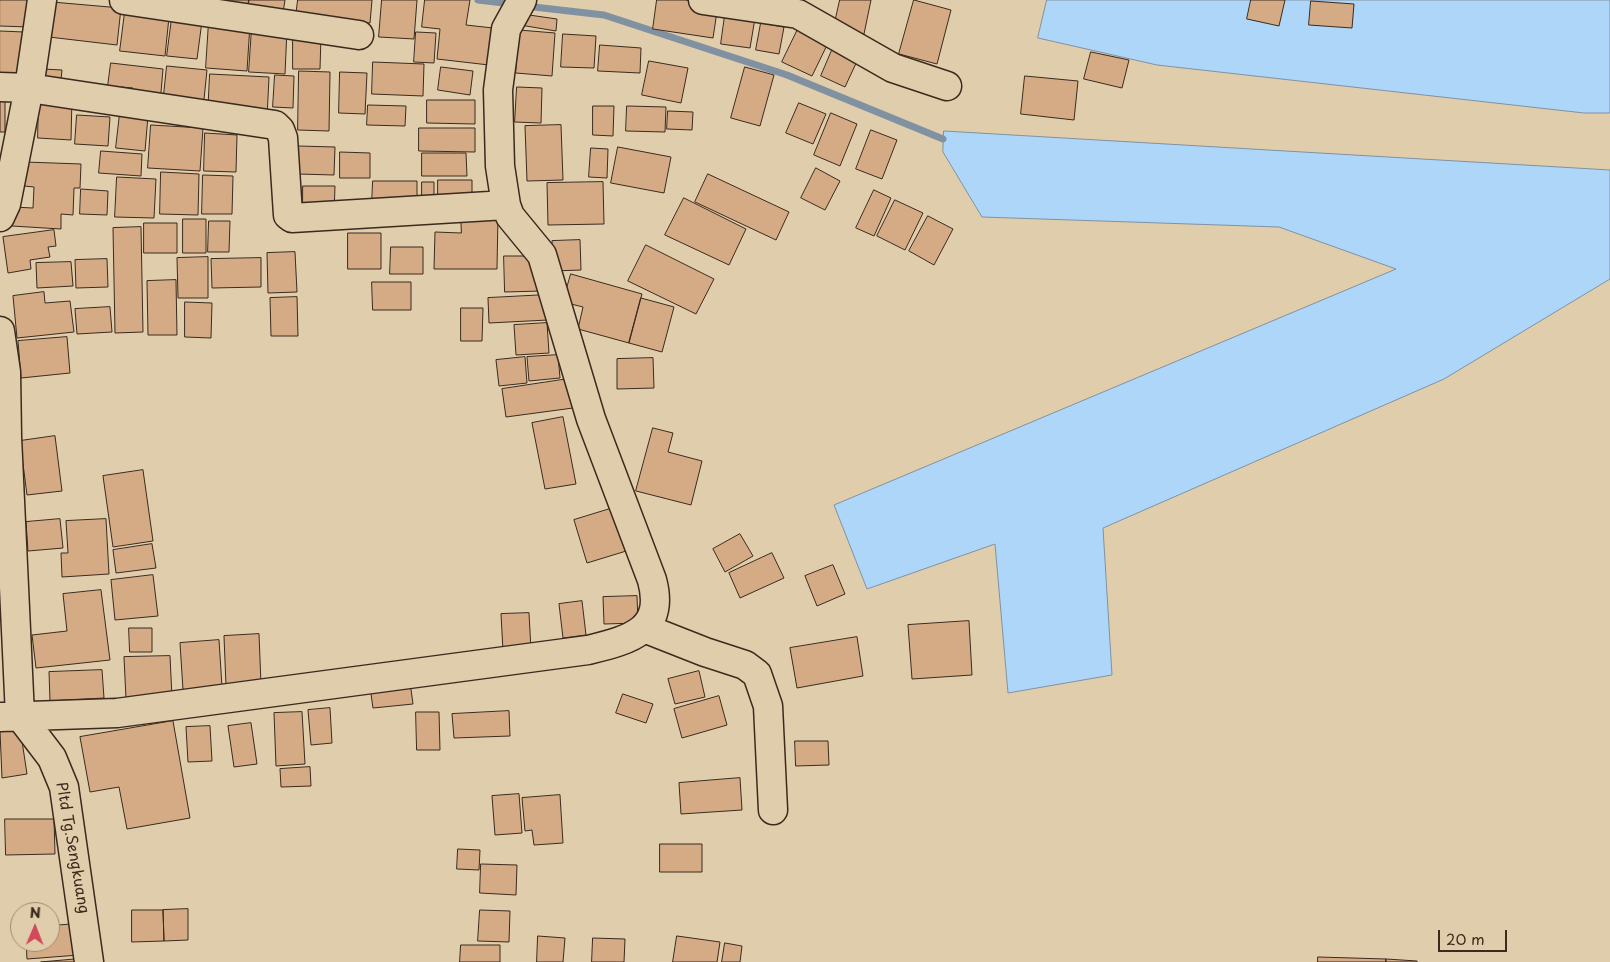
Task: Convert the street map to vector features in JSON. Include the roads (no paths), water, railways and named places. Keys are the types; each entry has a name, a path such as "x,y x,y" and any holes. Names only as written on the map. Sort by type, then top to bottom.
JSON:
{"street":[{"path":"0,217 6,204 29,88 42,0"},
{"path":"124,0 359,35"},
{"path":"0,331 6,372 8,447 10,716 117,714 588,650 628,640 644,628 652,616 655,602 652,580 591,419 542,255 510,216 506,205 500,166 498,90 506,29 522,0"},
{"path":"703,0 798,14 892,68 947,86"},
{"path":"0,87 29,88 275,125 280,130 283,138 288,215 292,218 506,205"},
{"path":"644,628 704,652 745,665 757,674 768,706 774,810"},
{"name":"Pltd Tg.Sengkuang","path":"10,716 52,758 64,787 89,962"}],"water":[{"path":"1047,0 1610,0 1610,113 1584,113 1157,65 1038,38"},
{"path":"944,131 1610,170 1610,279 1444,379 1103,528 1112,675 1008,693 995,544 867,589 834,505 1396,269 1279,227 982,217 943,152"}],"waterway":[{"path":"478,0 512,4"},
{"path":"525,6 604,15 787,75 943,139"}]}
